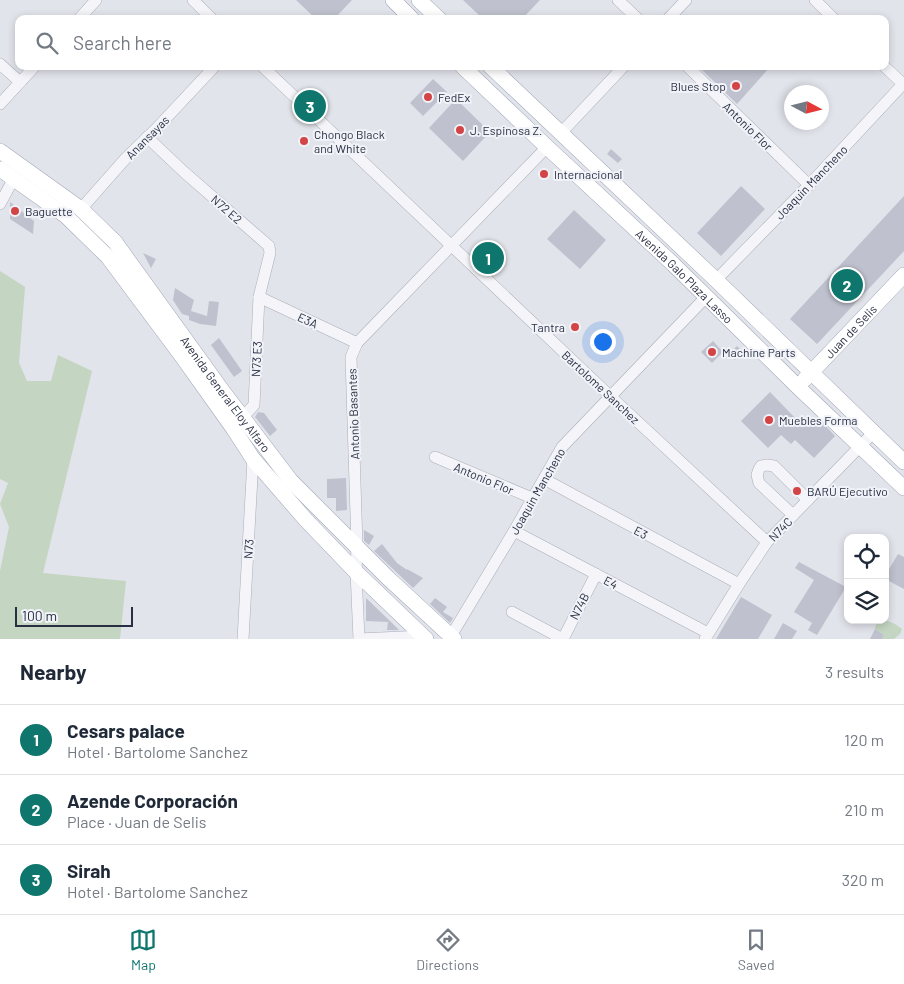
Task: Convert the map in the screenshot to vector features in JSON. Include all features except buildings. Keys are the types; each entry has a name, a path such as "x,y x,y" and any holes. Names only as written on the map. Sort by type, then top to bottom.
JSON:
{"main road":[{"path":"393,0 408,15"},
{"path":"419,0 435,15"},
{"name":"Avenida Galo Plaza Lasso","path":"466,70 673,264 904,488"},
{"name":"Avenida Galo Plaza Lasso","path":"494,70 716,280 904,462"},
{"name":"Avenida General Eloy Alfaro","path":"0,151 80,209 115,242 221,389 291,481 318,510 452,638"},
{"name":"Avenida General Eloy Alfaro","path":"0,169 66,216 108,257 144,304 253,459 306,520 424,638"},
{"name":"Juan de Selis","path":"802,390 904,275"},
{"name":"Juan de Selis","path":"814,376 904,288"}],"street":[{"path":"83,15 96,0"},
{"path":"193,0 208,15"},
{"path":"618,0 634,15"},
{"path":"672,15 686,0"},
{"path":"815,0 830,15"},
{"path":"0,64 20,82"},
{"path":"0,104 30,70"},
{"name":"Anansayas","path":"80,209 126,158 211,70"},
{"name":"Bartolome Sanchez","path":"266,70 767,542"},
{"path":"560,133 620,70"},
{"name":"Antonio Flor","path":"691,70 809,185"},
{"path":"888,70 903,84"},
{"name":"Joaquin Mancheno","path":"716,280 809,185 903,84"},
{"name":"N72 E2","path":"147,137 269,246 270,253 259,297"},
{"path":"357,343 547,147"},
{"path":"0,204 14,178"},
{"name":"E3A","path":"259,297 357,343"},
{"name":"N73 E3","path":"243,417 254,405 259,297"},
{"name":"Joaquin Mancheno","path":"452,638 562,447 706,297"},
{"name":"Antonio Basantes","path":"357,343 352,357 359,639"},
{"name":"N74C","path":"706,636 767,542 873,433"},
{"name":"Antonio Flor","path":"435,457 532,498"},
{"name":"N73","path":"243,639 253,459"},
{"path":"793,515 759,484 756,475 761,466 767,464 774,466 808,500"},
{"name":"E3","path":"544,479 739,584"},
{"name":"E4","path":"514,531 596,574 706,636"},
{"name":"N74B","path":"563,639 596,574"},
{"path":"512,612 563,639"},
{"path":"359,639 424,638"}],"green space":[{"path":"0,271 25,287 19,363 27,381 51,381 58,355 92,371 43,573 126,581 120,639 0,639 0,571 9,527 0,504 8,483 0,479"},
{"path":"889,621 902,629 900,634 894,639 882,639 884,635 875,629 876,624 889,624"}],"place":[{"name":"Blues Stop","path":"736,86"},
{"name":"FedEx","path":"428,97"},
{"name":"Sirah","path":"310,106"},
{"name":"J. Espinosa Z.","path":"460,130"},
{"name":"Chongo Black and White","path":"304,141"},
{"name":"Internacional","path":"544,174"},
{"name":"Baguette","path":"15,211"},
{"name":"Cesars palace","path":"488,258"},
{"name":"Azende Corporación","path":"847,285"},
{"name":"Tantra","path":"575,327"},
{"name":"Machine Parts","path":"712,352"},
{"name":"Muebles Forma","path":"769,420"},
{"name":"BARÚ Ejecutivo","path":"797,491"}]}
